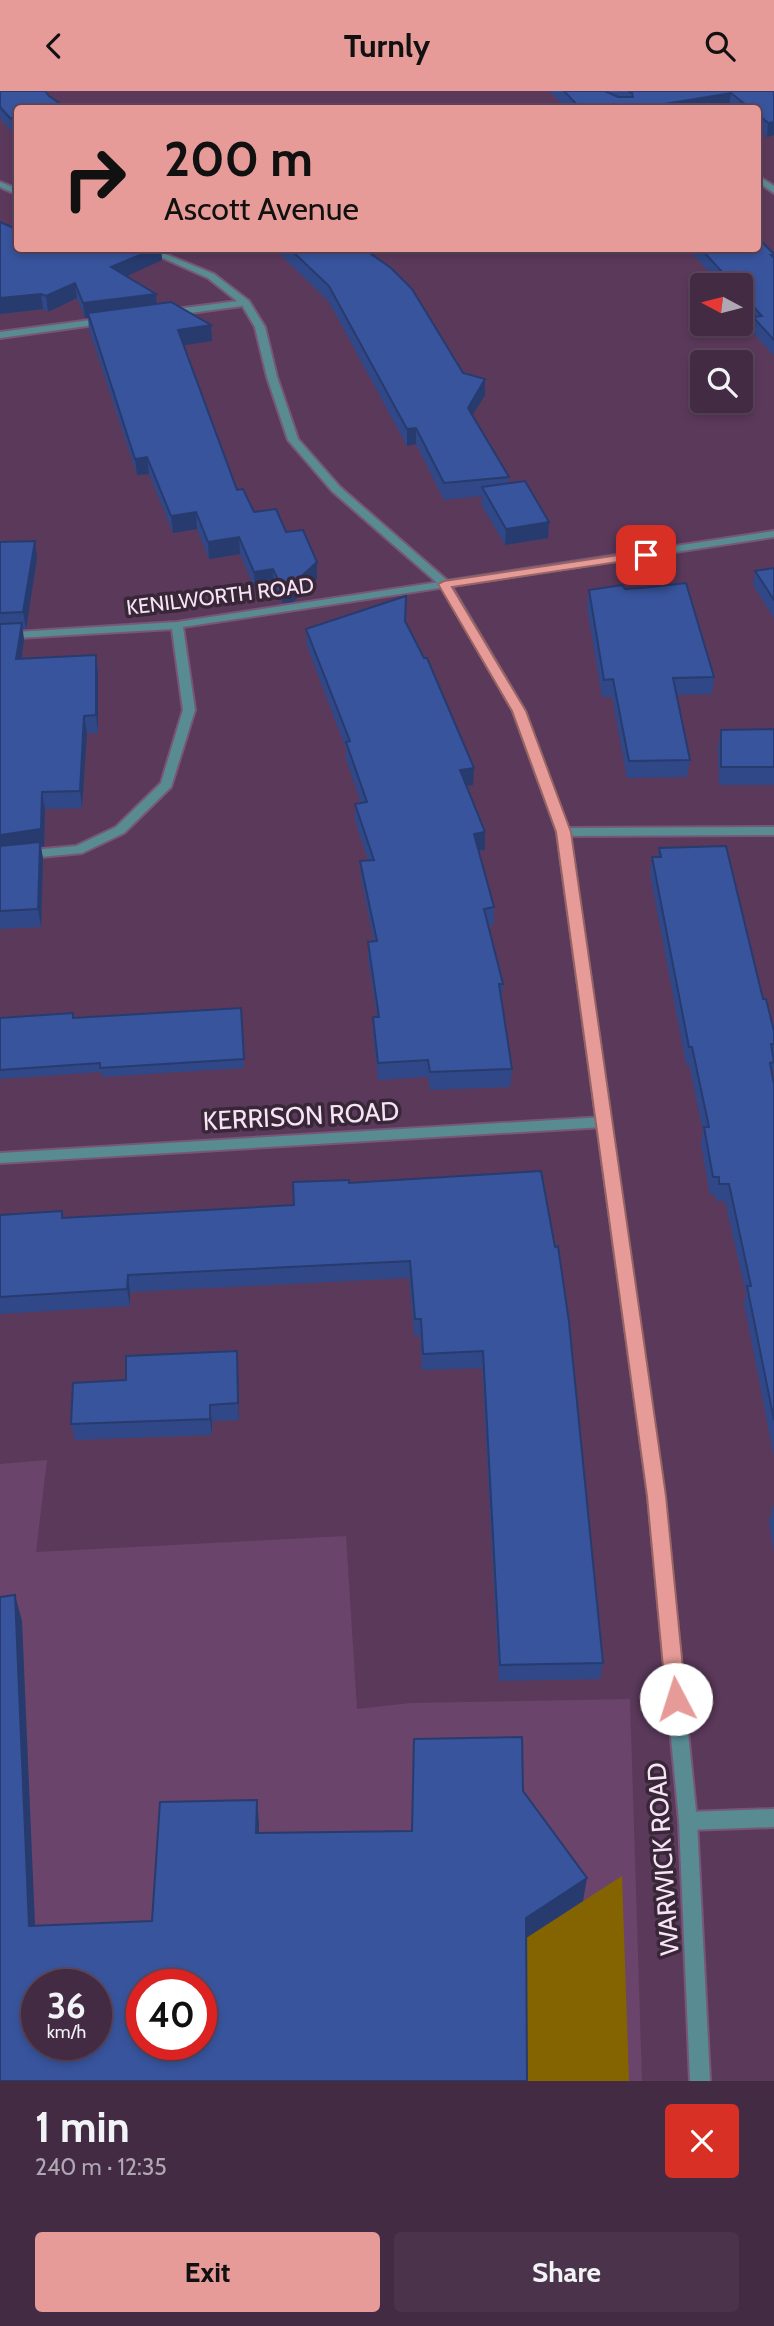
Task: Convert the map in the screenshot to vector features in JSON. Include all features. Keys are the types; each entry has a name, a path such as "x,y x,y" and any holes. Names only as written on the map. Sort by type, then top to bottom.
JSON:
{"street":[{"name":"WARWICK ROAD","path":"154,252 211,276 246,303 260,327 272,377 293,440 336,489 444,584 519,711 564,832 656,1496 688,1821 700,2081"},
{"path":"150,316 246,303"},
{"path":"0,335 123,319"},
{"name":"KENILWORTH ROAD","path":"0,636 177,625 774,534"},
{"path":"0,857 78,850 120,831 167,784 189,710 177,625"},
{"path":"564,832 774,831"},
{"name":"KERRISON ROAD","path":"0,1158 604,1122"},
{"path":"688,1821 774,1818"}],"shaded area":[{"path":"47,1460 36,1552 346,1536 357,1709 411,1703 630,1699 642,2081 0,2081 0,1464"},
{"path":"622,1876 629,2081 524,2081 523,1940"}],"building":[{"path":"0,91 45,91 62,105 14,105 14,120 0,107"},
{"path":"564,91 605,91 618,97 633,97 628,91 774,91 774,122 768,123 761,117 761,105 746,105 731,93 658,105 577,105"},
{"path":"0,222 14,228 14,252 147,252 111,267 156,294 83,303 75,283 46,296 41,294 0,298"},
{"path":"761,241 774,254 771,255 774,258 774,340 753,317 762,316 753,306 753,273 723,273 704,252 761,252"},
{"path":"293,252 368,252 391,268 412,289 463,373 485,379 468,408 509,477 444,483 416,428 407,429 329,286"},
{"path":"171,302 211,325 178,330 237,490 243,489 254,512 276,509 286,532 303,530 317,562 292,585 281,586 273,569 254,572 239,537 208,542 196,512 171,516 147,457 135,459 88,313"},
{"path":"525,481 549,522 506,529 482,487"},
{"path":"35,541 23,612 0,613 0,542"},
{"path":"774,568 774,600 755,571"},
{"path":"686,583 714,677 673,678 690,760 629,761 613,679 604,680 589,590 622,585 625,589"},
{"path":"406,596 405,621 424,658 427,658 474,768 460,770 485,832 474,834 494,907 484,909 503,984 499,984 512,1069 430,1072 428,1060 378,1063 373,1017 379,1017 368,942 377,941 360,861 374,860 355,804 367,802 346,742 350,741 306,629"},
{"path":"22,623 16,659 96,655 96,715 84,716 80,791 42,792 41,829 0,835 0,624"},
{"path":"774,729 774,767 721,767 721,730"},
{"path":"40,842 38,909 0,911 0,846"},
{"path":"726,846 763,999 766,999 774,1031 774,1044 771,1044 774,1062 770,1063 774,1084 774,1420 747,1286 751,1286 729,1184 719,1184 719,1177 713,1177 704,1127 709,1127 692,1047 689,1047 652,857 661,857 659,848"},
{"path":"241,1008 244,1059 100,1068 100,1063 0,1070 0,1018 73,1013 73,1018"},
{"path":"541,1171 555,1247 558,1246 569,1322 603,1663 500,1665 483,1351 423,1354 421,1319 415,1319 410,1261 128,1275 127,1289 0,1297 0,1215 62,1211 62,1218 294,1205 293,1182 349,1180 349,1183"},
{"path":"237,1351 238,1403 210,1405 210,1419 71,1424 73,1383 126,1380 126,1356"},
{"path":"15,1595 29,1926 152,1921 160,1802 257,1800 256,1833 412,1831 414,1739 522,1737 523,1791 587,1878 526,1918 527,2081 0,2081 0,1597"}],"route":[{"path":"646,555 444,584 519,711 564,832 656,1496 676,1699"}]}
